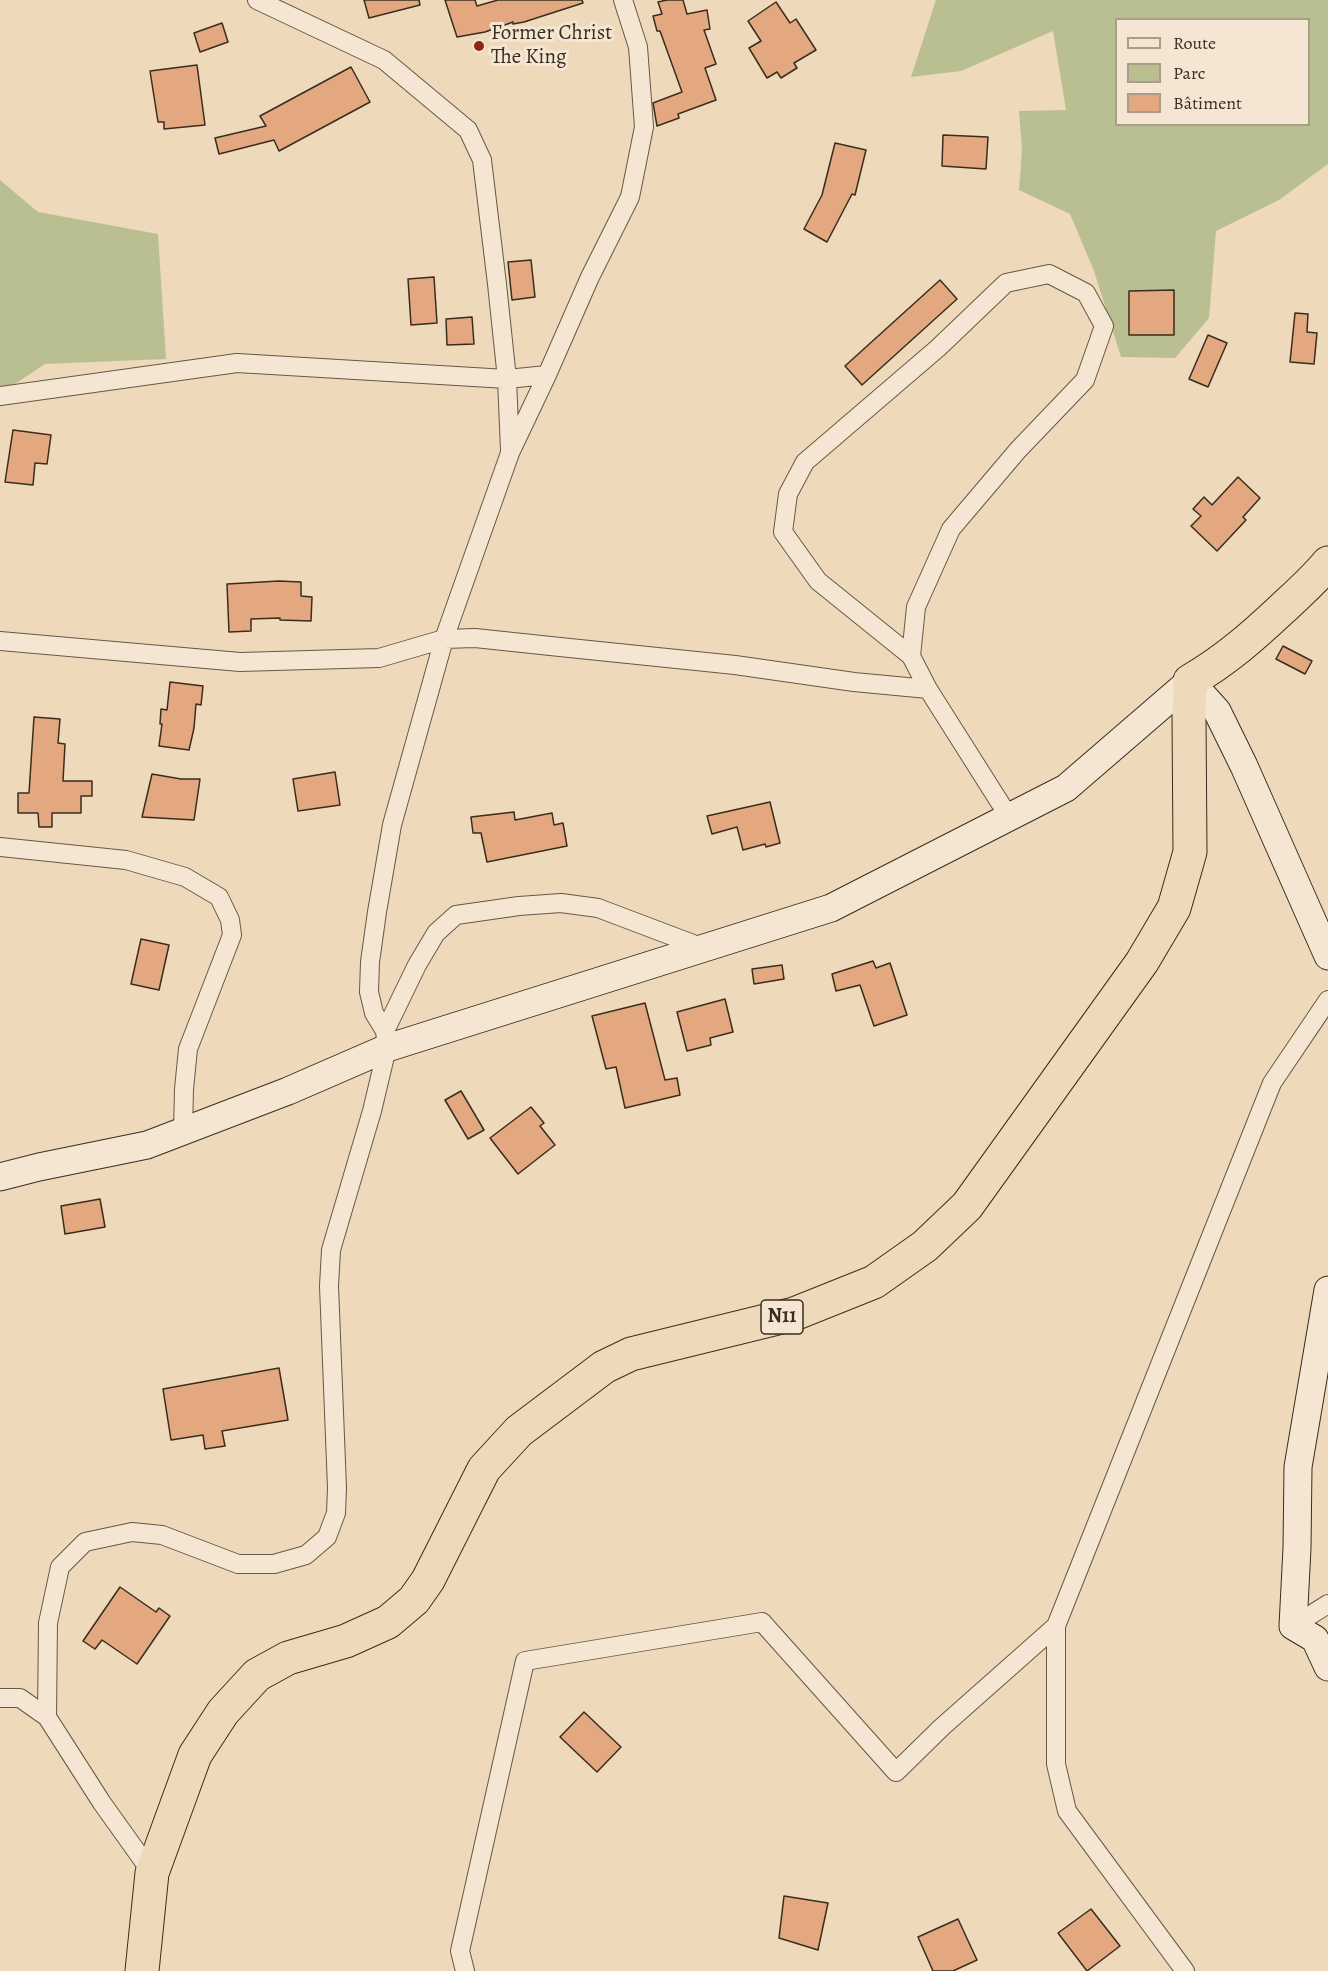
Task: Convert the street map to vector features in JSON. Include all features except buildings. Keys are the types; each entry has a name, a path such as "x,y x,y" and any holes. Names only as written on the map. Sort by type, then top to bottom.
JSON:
{"highway":[{"path":"1190,681 1219,664 1253,637 1316,578 1328,563"},
{"name":"N11","path":"142,1971 152,1873 195,1755 223,1712 257,1675 288,1658 346,1641 388,1622 414,1600 428,1580 484,1469 519,1431 604,1367 631,1354 794,1314 874,1282 925,1246 967,1206 1142,962 1174,908 1190,852 1190,681"}],"street":[{"path":"257,0 384,60 468,130 482,160 507,379 510,453"},
{"path":"386,1040 374,1013 369,992 376,912 392,825 444,639 510,453 590,277 630,197 644,127 638,47 623,0"},
{"path":"911,656 916,607 951,529 1018,450 1085,380 1104,327 1086,293 1049,273 1006,283 938,348 805,462 788,494 783,532 818,581 911,656 928,689 1009,817"},
{"path":"0,396 237,363 507,379 547,375"},
{"path":"0,641 240,662 379,658 444,639 475,638 735,665 928,689"},
{"path":"0,1178 39,1167 147,1145 288,1091 386,1040 831,908 1066,788 1190,681 1217,711 1244,766 1328,956"},
{"path":"0,848 126,860 185,877 219,897 230,920 232,935 188,1049 183,1132"},
{"path":"47,1717 48,1623 60,1567 85,1542 132,1532 162,1535 238,1564 274,1564 306,1555 327,1537 336,1512 337,1488 329,1286 331,1250 372,1111 386,1040 417,965 436,933 456,915 561,903 598,908 701,948"},
{"path":"1185,1971 1067,1811 1056,1764 1056,1626 1272,1083 1328,1000"},
{"path":"1293,1626 1298,1467 1328,1290"},
{"path":"1293,1626 1328,1604"},
{"path":"465,1971 460,1951 525,1662 762,1622 896,1772 942,1727 1056,1626"},
{"path":"1293,1626 1315,1639 1328,1667"},
{"path":"0,1698 20,1698 47,1717 102,1803 152,1873"}],"green space":[{"path":"936,0 1328,0 1328,164 1279,200 1216,231 1209,318 1175,358 1121,357 1094,271 1070,214 1019,190 1022,150 1019,111 1066,110 1053,31 961,71 911,77"},
{"path":"0,180 38,212 158,234 166,359 45,364 0,394"}],"place":[{"name":"Former Christ The King","path":"479,46"}]}
